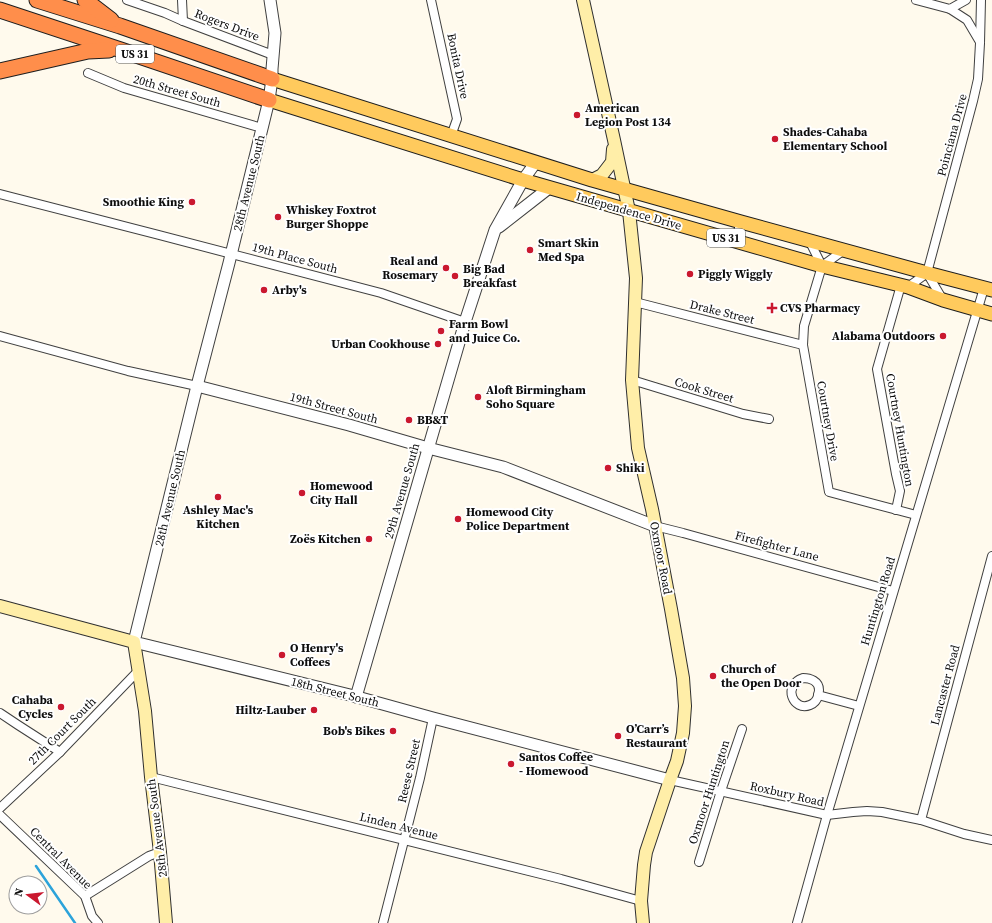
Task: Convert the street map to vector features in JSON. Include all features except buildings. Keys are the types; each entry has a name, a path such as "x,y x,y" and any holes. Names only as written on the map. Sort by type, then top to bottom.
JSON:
{"highway":[{"name":"US 31","path":"37,0 120,26 272,79"},
{"path":"85,0 120,26"},
{"name":"US 31","path":"0,10 269,100"},
{"path":"0,71 88,51 121,50"}],"main road":[{"name":"Oxmoor Road","path":"583,0 628,211 636,278 632,380 638,448 670,602 683,678 685,706 677,760 646,852 641,901 643,923"},
{"name":"Independence Drive","path":"272,79 592,180 988,289"},
{"name":"Independence Drive","path":"269,100 549,188 822,266 904,286 943,300 992,314"},
{"path":"592,180 602,175 612,162 614,140"},
{"name":"18th Street South","path":"0,606 134,642"},
{"name":"28th Avenue South","path":"134,642 145,711 166,923"}],"street":[{"name":"Rogers Drive","path":"127,0 165,13 273,55"},
{"path":"182,0 183,21"},
{"name":"28th Avenue South","path":"134,642 269,100 275,32 270,0"},
{"name":"Bonita Drive","path":"431,0 457,119 451,136"},
{"path":"916,0 950,9 967,20 980,43"},
{"path":"950,9 966,0"},
{"name":"Poinciana Drive","path":"927,273 978,79 981,0"},
{"name":"20th Street South","path":"88,73 124,88 262,128"},
{"name":"29th Avenue South","path":"356,697 465,322 496,230 523,180 536,162"},
{"path":"496,230 549,188"},
{"name":"19th Place South","path":"0,194 381,294 465,322"},
{"path":"735,240 741,222"},
{"path":"809,240 822,266 844,250"},
{"name":"Courtney Drive","path":"822,266 804,326 803,345 829,492 916,515"},
{"path":"904,286 927,273 943,300"},
{"name":"Courtney Huntington","path":"896,510 900,491 877,369 904,286"},
{"name":"Huntington Road","path":"797,923 893,590 978,310 988,289"},
{"name":"Drake Street","path":"635,302 803,345"},
{"name":"19th Street South","path":"0,336 128,371 197,386 349,425 503,468 655,526"},
{"name":"Cook Street","path":"632,380 743,414 769,419"},
{"name":"Firefighter Lane","path":"655,526 893,590"},
{"name":"Lancaster Road","path":"921,820 992,556"},
{"name":"18th Street South","path":"134,642 356,697 670,780"},
{"name":"27th Court South","path":"0,808 60,752 139,670"},
{"path":"818,695 859,706"},
{"path":"0,713 60,752"},
{"name":"Reese Street","path":"383,923 433,718"},
{"name":"Oxmoor Huntington","path":"699,862 742,729"},
{"name":"Linden Avenue","path":"151,777 561,879 641,901"},
{"name":"Roxbury Road","path":"670,780 827,815 867,811 882,812 921,820 964,834 992,840"},
{"name":"Central Avenue","path":"0,815 85,896 92,916 98,923"},
{"path":"85,896 148,856 160,852"}],"waterway":[{"path":"36,866 75,923"}],"place":[{"name":"American Legion Post 134","path":"577,115"},
{"name":"Shades-Cahaba Elementary School","path":"775,139"},
{"name":"Smoothie King","path":"192,202"},
{"name":"Whiskey Foxtrot Burger Shoppe","path":"278,217"},
{"name":"Smart Skin Med Spa","path":"530,250"},
{"name":"Real and Rosemary","path":"446,268"},
{"name":"Piggly Wiggly","path":"690,274"},
{"name":"Big Bad Breakfast","path":"455,276"},
{"name":"Arby's","path":"264,290"},
{"name":"CVS Pharmacy","path":"772,308"},
{"name":"Farm Bowl and Juice Co.","path":"441,331"},
{"name":"Alabama Outdoors","path":"943,336"},
{"name":"Urban Cookhouse","path":"438,344"},
{"name":"Aloft Birmingham Soho Square","path":"478,397"},
{"name":"BB&T","path":"409,420"},
{"name":"Shiki","path":"608,468"},
{"name":"Homewood City Hall","path":"302,493"},
{"name":"Ashley Mac's Kitchen","path":"218,497"},
{"name":"Homewood City Police Department","path":"458,519"},
{"name":"Zoës Kitchen","path":"369,539"},
{"name":"O Henry's Coffees","path":"282,655"},
{"name":"Church of the Open Door","path":"713,676"},
{"name":"Cahaba Cycles","path":"61,707"},
{"name":"Hiltz-Lauber","path":"314,710"},
{"name":"Bob's Bikes","path":"393,731"},
{"name":"O’Carr’s Restaurant","path":"618,736"},
{"name":"Santos Coffee - Homewood","path":"511,764"}]}
